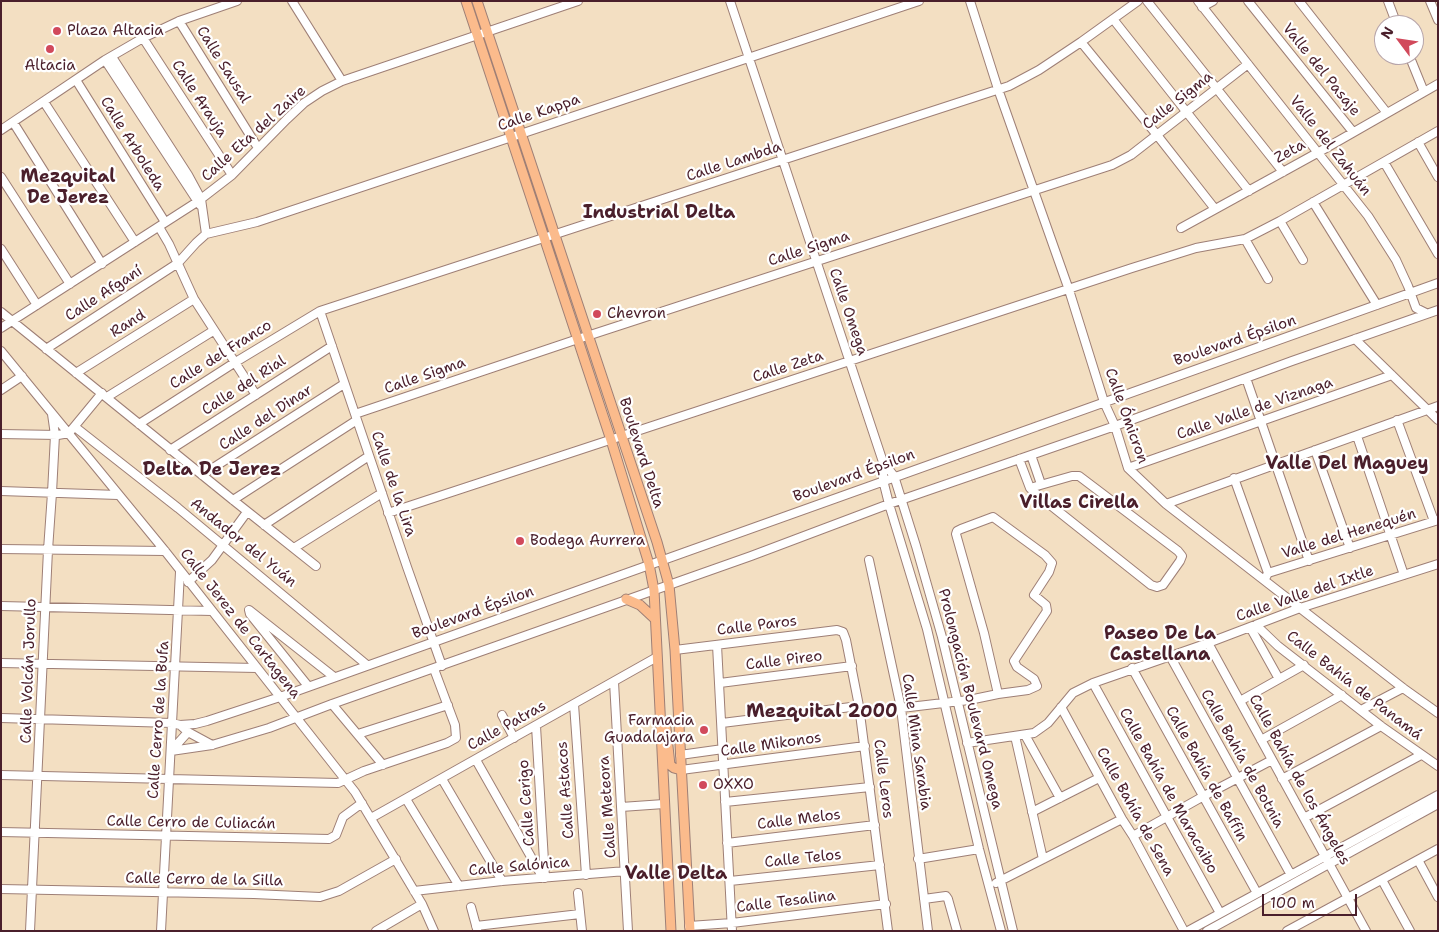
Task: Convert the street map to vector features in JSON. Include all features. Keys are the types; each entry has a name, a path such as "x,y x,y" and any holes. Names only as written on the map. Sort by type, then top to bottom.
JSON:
{"main road":[{"name":"Boulevard Delta","path":"466,1 482,33 516,136 545,238 621,437 669,585 675,650 690,928"},
{"name":"Boulevard Delta","path":"477,1 482,33"},
{"name":"Boulevard Delta","path":"516,136 554,235 611,440 649,564 654,590 670,931"},
{"path":"626,599 640,605 655,619"},
{"path":"661,714 666,732 668,759 674,768 681,770"}],"street":[{"path":"1,130 109,58 143,38 179,21 237,1"},
{"path":"292,1 342,81"},
{"name":"Calle Eta del Zaire","path":"1,328 162,225 200,203 232,175 304,103 322,91 342,81 578,1"},
{"name":"Calle Omega","path":"730,1 883,462 883,480"},
{"name":"Calle Kappa","path":"206,234 257,222 919,1"},
{"name":"Calle Ómicron","path":"970,1 998,89 1069,290 1104,402 1115,426 1128,468 1166,504 1266,577 1300,608 1438,713"},
{"name":"Calle Lambda","path":"320,311 998,89 1027,77 1081,42 1138,1"},
{"path":"1147,1 1283,172"},
{"path":"1200,4 1213,1"},
{"name":"Valle del Pasaje","path":"1248,1 1353,132"},
{"path":"1299,1 1387,113"},
{"path":"1388,1 1393,15"},
{"path":"1430,1 1438,20"},
{"name":"Valle del Zahuán","path":"1200,4 1368,216 1389,248 1401,271 1416,308 1427,314"},
{"path":"1113,19 1249,191"},
{"name":"Calle Sausal","path":"179,21 258,148"},
{"name":"Calle Arauja","path":"143,38 232,175"},
{"path":"1081,42 1215,210"},
{"path":"109,58 188,175 200,203 206,234 178,263"},
{"name":"Calle Sigma","path":"232,500 356,417 583,338 1117,163 1131,155 1248,64"},
{"path":"1413,65 1424,92"},
{"name":"Calle Arboleda","path":"76,80 162,225 194,299 256,394"},
{"name":"Zeta","path":"1182,228 1438,84"},
{"path":"44,102 135,242"},
{"path":"13,122 102,264"},
{"name":"Calle Zeta","path":"388,513 1196,248 1245,238 1280,221 1438,131"},
{"path":"1418,142 1438,177"},
{"path":"1384,162 1438,254"},
{"path":"1,177 70,284"},
{"path":"1313,202 1378,305"},
{"path":"1280,221 1303,260"},
{"path":"1245,238 1268,280"},
{"path":"1,249 37,305"},
{"name":"Calle Afganí","path":"46,349 178,263"},
{"name":"Boulevard Épsilon","path":"1,718 176,724 195,724 207,721 280,697 894,476 1438,284"},
{"name":"Rand","path":"76,373 194,299"},
{"path":"172,751 212,746 248,735 669,585 888,504 1115,426 1438,310"},
{"name":"Calle de la Lira","path":"320,311 433,642 448,705 455,725 456,738 447,743 383,765"},
{"name":"Calle del Franco","path":"139,424 320,311"},
{"path":"1,312 316,566"},
{"path":"1,434 55,435 72,430 104,395 214,331"},
{"path":"1355,339 1438,420"},
{"name":"Calle del Rial","path":"170,450 332,346"},
{"name":"Calle Jerez de Cartagena","path":"1,351 52,412 72,430 118,495 166,552 346,780 396,859 422,904 434,931"},
{"name":"Calle Valle de Viznaga","path":"1128,468 1392,375"},
{"path":"1,390 22,376"},
{"path":"1246,378 1309,560"},
{"name":"Calle del Dinar","path":"202,475 344,384"},
{"path":"1166,504 1438,406"},
{"name":"Calle Volcán Jorullo","path":"30,931 55,435 52,412"},
{"path":"1397,420 1436,520"},
{"name":"Andador del Yuán","path":"72,430 158,492 367,665"},
{"path":"1357,436 1404,574"},
{"path":"1315,450 1350,548"},
{"path":"1031,455 1041,484"},
{"path":"264,525 369,456"},
{"path":"1019,459 1030,488 1040,498 1154,586 1163,585 1180,561 1182,556 1178,550 1083,478 1072,476 1030,488"},
{"name":"Calle Omega","path":"883,462 894,476"},
{"name":"Prolongación Boulevard Omega","path":"894,476 928,586 1013,931"},
{"path":"1234,478 1266,577"},
{"name":"Prolongación Boulevard Omega","path":"883,480 888,504 922,611 979,849 1001,931"},
{"path":"1,491 118,495"},
{"path":"294,548 382,494"},
{"path":"188,582 208,565 248,512"},
{"path":"900,708 1028,690 1037,686 1034,679 1017,667 1014,661 1047,611 1046,605 1034,595 1052,564 1045,555 993,517 961,529 956,534 984,633 998,694"},
{"name":"Valle del Henequén","path":"1266,577 1309,560 1436,520"},
{"path":"1,549 166,552"},
{"name":"Calle Mina Sarabia","path":"868,560 900,708 928,931"},
{"name":"Calle Valle del Ixtle","path":"967,743 1025,735 1042,729 1073,693 1093,683 1208,643 1300,608 1438,564"},
{"name":"Calle Cerro de la Bufa","path":"161,931 169,779 176,724 175,666 180,572"},
{"path":"1,606 212,611"},
{"path":"308,686 249,613 249,610 334,677"},
{"name":"Calle Bahía de Panamá","path":"1253,626 1381,726 1438,766"},
{"name":"Calle Bahía de Panamá","path":"1253,626 1278,679"},
{"name":"Calle Paros","path":"675,650 837,630 843,632"},
{"name":"Calle Leros","path":"843,632 852,666 859,706 888,931"},
{"name":"Calle Bahía de los Ángeles","path":"1208,643 1366,931"},
{"path":"717,645 732,927"},
{"name":"Calle Bahía de Botnia","path":"1170,656 1291,875"},
{"name":"Calle Patras","path":"371,818 657,658"},
{"path":"1,663 257,668"},
{"path":"1240,701 1304,665"},
{"name":"Calle Pireo","path":"720,684 852,666"},
{"name":"Calle Bahía de Baffin","path":"1132,668 1257,893"},
{"name":"Calle Meteora","path":"614,682 628,931"},
{"name":"Calle Bahía de Maracaibo","path":"1093,683 1220,913"},
{"path":"1361,710 1403,688"},
{"path":"1261,740 1342,695"},
{"path":"1,775 332,784 383,765 332,704"},
{"name":"Calle Astacos","path":"574,704 586,874"},
{"path":"358,734 448,705"},
{"path":"722,723 859,706"},
{"name":"Calle Bahía de Sena","path":"1061,707 1184,931"},
{"path":"502,715 514,738"},
{"path":"176,724 212,746"},
{"name":"Calle Cerigo","path":"536,726 544,878"},
{"path":"1282,779 1381,726"},
{"path":"172,751 188,732"},
{"path":"1025,735 1060,798"},
{"path":"1015,736 1044,859"},
{"name":"Calle Mikonos","path":"681,770 865,746"},
{"name":"Calle Mikonos","path":"680,755 722,749"},
{"path":"1304,818 1421,755"},
{"path":"476,760 544,878"},
{"path":"1133,836 1272,760"},
{"path":"1032,812 1099,778"},
{"path":"442,779 502,881"},
{"path":"725,802 870,787"},
{"path":"1207,931 1438,794"},
{"path":"406,799 459,886"},
{"name":"Calle Cerro de Culiacán","path":"1,832 329,839 336,836 343,817 362,803"},
{"path":"621,807 664,804"},
{"path":"1188,931 1291,875 1327,861 1438,804"},
{"path":"990,886 1122,819"},
{"name":"Calle Melos","path":"727,843 875,825"},
{"path":"918,858 979,849"},
{"path":"1287,931 1438,849"},
{"name":"Calle Cerro de la Silla","path":"1,889 320,897 339,891 396,859"},
{"path":"1418,860 1438,897"},
{"name":"Calle Telos","path":"730,881 880,865"},
{"name":"Calle Salónica","path":"414,891 502,881 626,871"},
{"path":"1382,880 1410,931"},
{"path":"578,893 582,931"},
{"path":"924,899 946,896 957,931"},
{"path":"376,931 422,904"},
{"name":"Calle Tesalina","path":"690,928 732,927 886,904"},
{"path":"471,907 476,928 580,914"}],"place":[{"name":"Plaza Altacia","path":"57,31"},
{"name":"Altacia","path":"50,49"},
{"name":"Chevron","path":"597,314"},
{"name":"Bodega Aurrera","path":"520,541"},
{"name":"Farmacia Guadalajara","path":"704,730"},
{"name":"OXXO","path":"703,785"}],"district":[{"name":"Mezquital De Jerez","path":"68,187"},
{"name":"Industrial Delta","path":"659,213"},
{"name":"Valle Del Maguey","path":"1347,464"},
{"name":"Delta De Jerez","path":"212,470"},
{"name":"Villas Cirella","path":"1079,503"},
{"name":"Paseo De La Castellana","path":"1160,644"},
{"name":"Mezquital 2000","path":"822,712"},
{"name":"Valle Delta","path":"676,874"}]}
